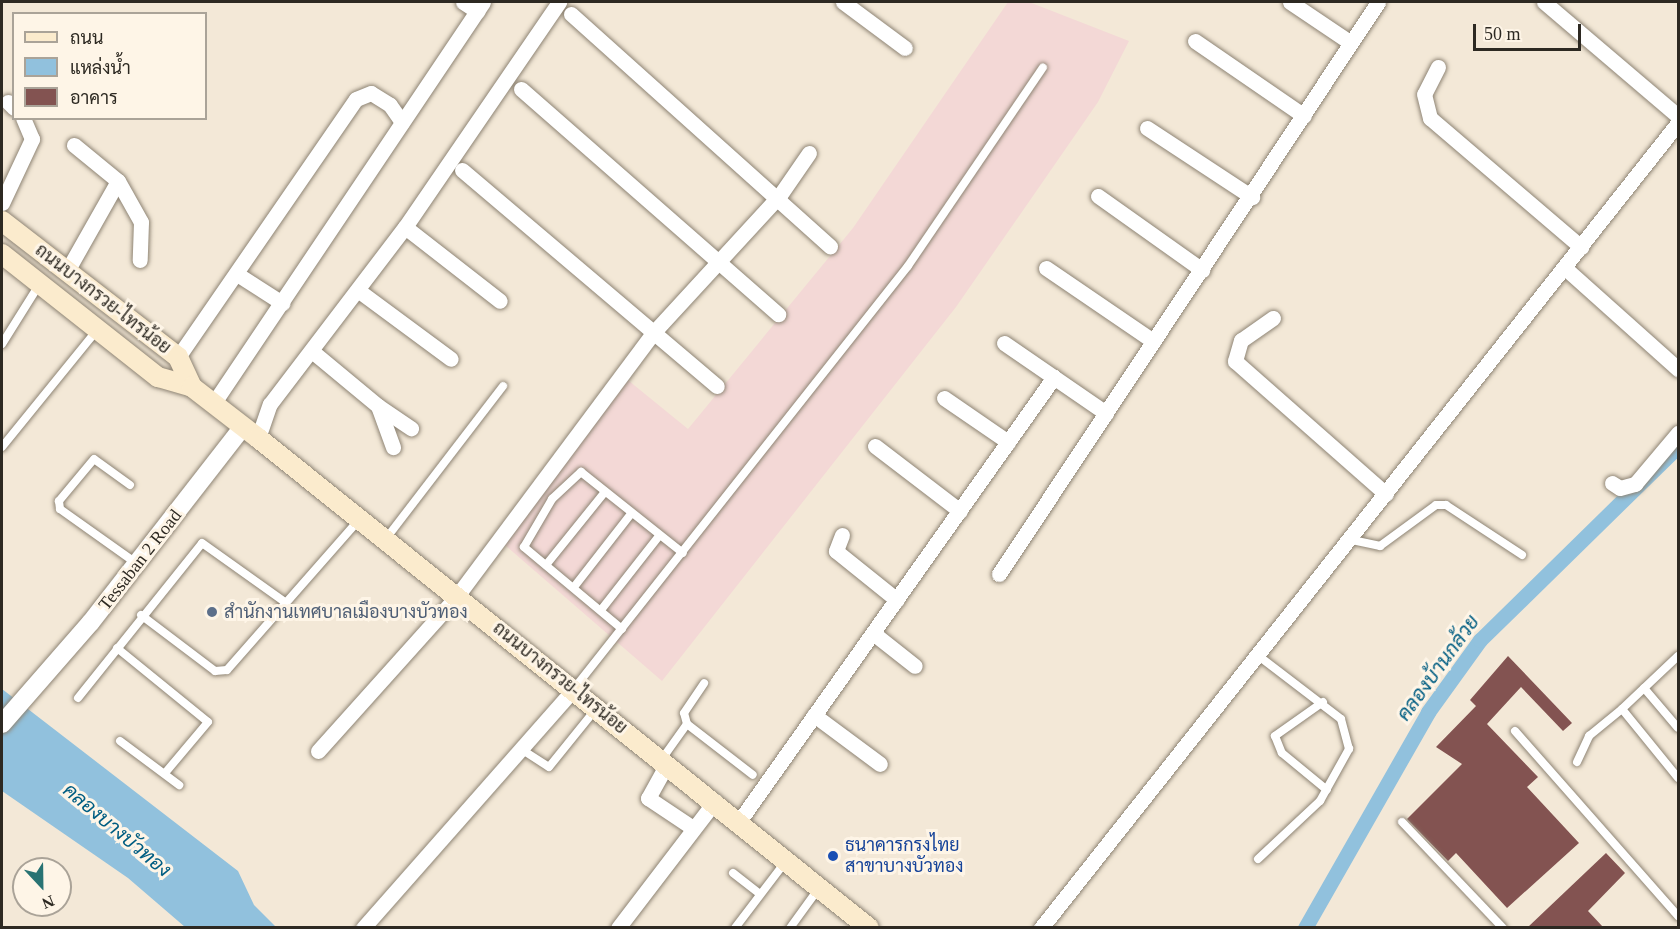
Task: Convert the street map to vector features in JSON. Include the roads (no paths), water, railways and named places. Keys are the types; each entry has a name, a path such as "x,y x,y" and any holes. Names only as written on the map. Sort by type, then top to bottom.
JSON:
{"main road":[{"name":"ถนนบางกรวย-ไทรน้อย","path":"2,221 178,357 192,387"},
{"name":"ถนนบางกรวย-ไทรน้อย","path":"2,254 158,377 192,387 740,820 869,927"}],"street":[{"path":"213,404 480,6 463,2"},
{"path":"250,433 405,227 560,2"},
{"path":"843,2 905,48"},
{"path":"1290,2 1351,43"},
{"path":"999,574 1153,341 1252,197 1377,2"},
{"path":"1544,2 1678,116"},
{"path":"572,14 780,195 830,246"},
{"path":"1195,41 1304,116"},
{"path":"1438,67 1424,94 1430,118 1581,248"},
{"path":"521,89 778,314"},
{"path":"178,357 356,99 371,93 390,105 402,122"},
{"path":"2,203 32,139 24,120"},
{"path":"1041,927 1197,726 1260,657 1678,123"},
{"path":"1147,128 1252,197"},
{"path":"74,145 118,181 141,222 140,260"},
{"path":"318,751 458,596 653,333 780,195 809,153"},
{"path":"462,170 717,386"},
{"path":"67,271 118,181"},
{"path":"1098,196 1202,270"},
{"path":"405,227 500,301"},
{"path":"1046,267 1153,341"},
{"path":"1564,268 1678,369"},
{"path":"237,274 282,303"},
{"path":"358,291 451,359"},
{"path":"1273,318 1240,340 1235,361 1386,494"},
{"path":"1005,343 1106,413"},
{"path":"313,352 378,406 411,428"},
{"path":"740,820 1054,377"},
{"path":"944,398 1008,442"},
{"path":"378,406 393,447"},
{"name":"Tessaban 2 Road","path":"2,724 250,433"},
{"path":"1612,483 1620,488 1635,484 1678,433"},
{"path":"874,446 960,511"},
{"path":"842,536 836,551 897,600"},
{"path":"873,633 915,666"},
{"path":"363,927 573,690"},
{"path":"814,716 880,764"},
{"path":"665,762 648,799 693,828"},
{"path":"618,927 715,801"}],"lane":[{"path":"573,690 908,266 1042,67"},
{"path":"2,344 39,284"},
{"path":"2,447 98,329"},
{"path":"384,541 503,386"},
{"path":"130,484 94,459 58,501 60,509 137,564"},
{"path":"622,629 523,543 552,499 579,472 630,515 683,552"},
{"path":"546,565 604,492"},
{"path":"1352,540 1380,546 1436,505 1446,504 1522,555"},
{"path":"574,587 630,515"},
{"path":"141,615 220,672 286,603 359,520"},
{"path":"601,610 659,536"},
{"path":"78,698 141,615 205,542 286,603"},
{"path":"117,648 208,722 165,773"},
{"path":"1577,762 1589,736 1622,709 1678,656"},
{"path":"1258,859 1327,790 1349,749 1348,731 1323,702 1260,657"},
{"path":"704,684 684,712 687,724 753,775"},
{"path":"1644,688 1678,728"},
{"path":"1323,702 1275,736 1282,753 1327,790"},
{"path":"521,749 549,767 596,708"},
{"path":"1622,709 1678,778"},
{"path":"665,762 687,724"},
{"path":"1515,731 1678,916"},
{"path":"120,741 179,785"},
{"path":"1402,822 1503,927"},
{"path":"735,927 786,860"},
{"path":"733,873 760,894"},
{"path":"790,927 820,887"}],"water":[{"name":"คลองบางบัวทอง","path":"2,689 238,871 254,905 276,927 185,927 128,878 2,791"}],"waterway":[{"name":"คลองบ้านกล้วย","path":"1305,928 1428,712 1480,640 1678,446"}],"place":[{"name":"สำนักงานเทศบาลเมืองบางบัวทอง","path":"212,612"},
{"name":"ธนาคารกรุงไทย สาขาบางบัวทอง","path":"833,856"}]}
